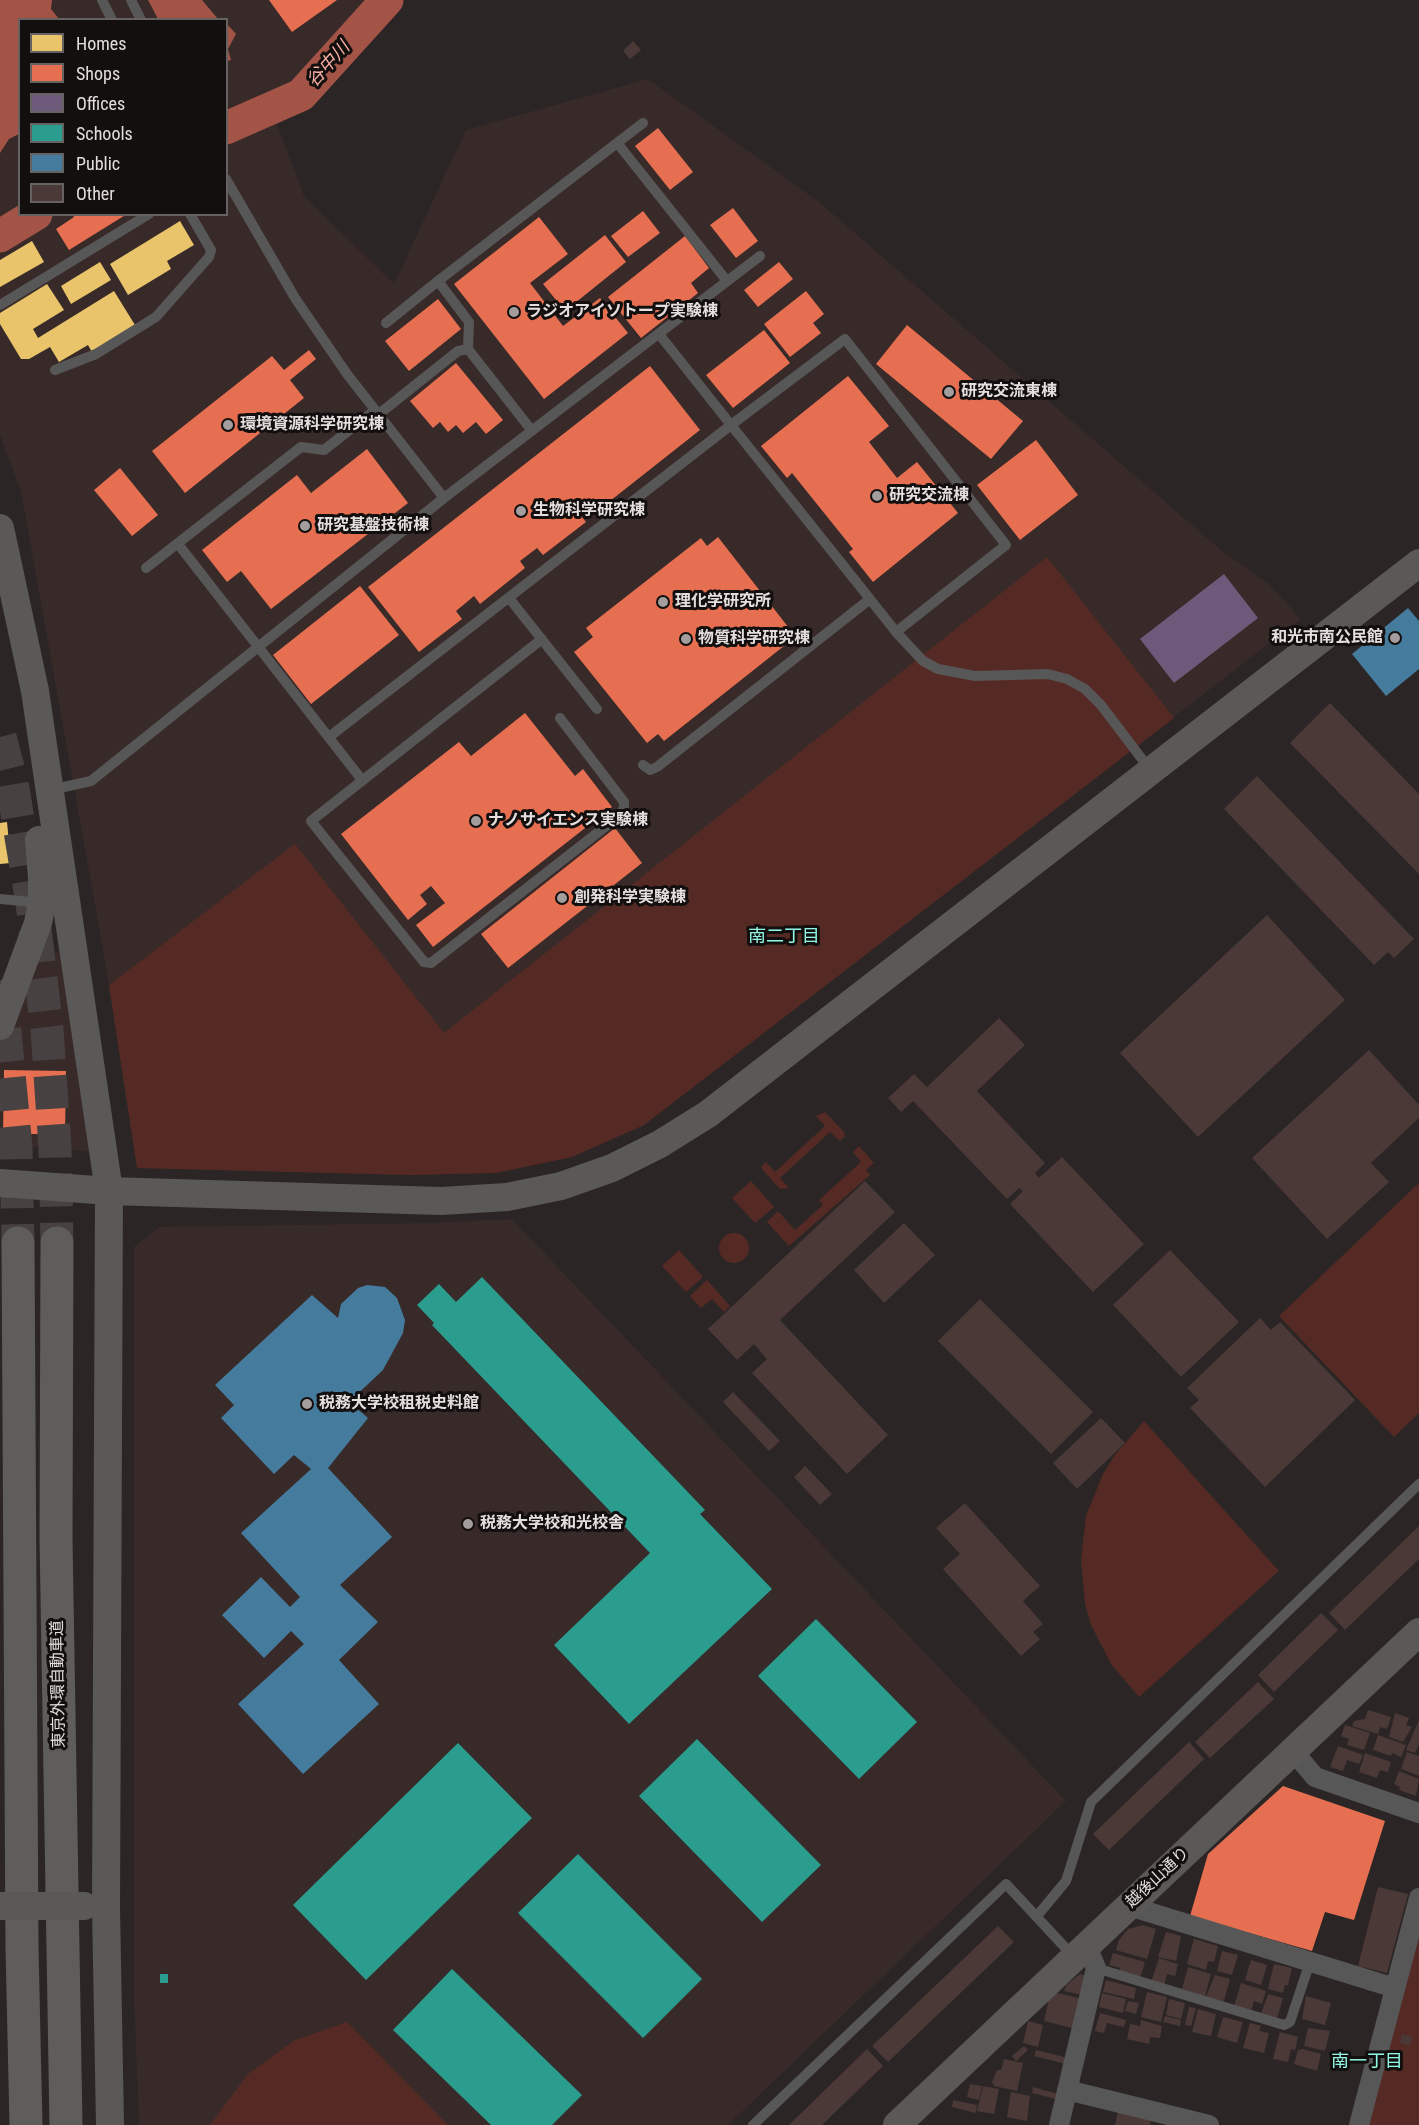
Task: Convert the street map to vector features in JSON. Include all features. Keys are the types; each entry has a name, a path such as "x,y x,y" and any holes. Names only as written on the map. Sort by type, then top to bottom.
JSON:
{"highway":[{"path":"18,1243 22,1948 26,2125"},
{"name":"東京外環自動車道","path":"57,1243 56,1538 66,2125"}],"street":[{"path":"0,528 34,691 109,1191 95,1906 110,2125"},
{"path":"0,1183 109,1191 441,1201 507,1197 561,1186 612,1168 660,1144 708,1114 1419,563"},
{"path":"0,611 40,852 42,903 38,923 0,1026"},
{"name":"越後山通り","path":"897,2125 1085,1957 1129,1906 1419,1632"},
{"path":"1293,1751 1315,1777 1419,1813"},
{"path":"1359,2125 1419,1898"},
{"path":"0,1906 95,1906"},
{"path":"1129,1906 1395,1988"},
{"path":"1059,2125 1067,2090 1085,1957"},
{"path":"1067,2090 1209,2125"}],"lane":[{"path":"102,0 111,18"},
{"path":"131,0 140,18"},
{"path":"386,323 643,123"},
{"path":"618,144 727,281"},
{"path":"228,182 295,298 377,412 444,498"},
{"path":"0,305 146,216"},
{"path":"55,370 96,354 156,317 209,257 211,250 191,216"},
{"path":"49,790 91,781 163,721 260,648 444,498 760,256"},
{"path":"438,281 468,322 468,349 532,431"},
{"path":"659,334 896,632 923,661 954,674 1048,674 1067,679 1085,689 1101,705 1151,771"},
{"path":"329,737 845,339 1006,545 896,632"},
{"path":"146,568 301,447 324,450 458,351 468,349"},
{"path":"178,544 362,780"},
{"path":"509,598 597,709"},
{"path":"643,765 650,770 657,767 870,599"},
{"path":"542,639 311,821 418,958 431,963 619,816 624,808 624,802 560,718"},
{"path":"0,898 42,903"},
{"path":"1037,1916 1066,1881 1091,1802 1419,1484"},
{"path":"753,2125 1006,1884 1037,1916 1085,1957 1284,2025 1290,2022 1310,1962"}],"shaded area":[{"name":"理化学研究所","path":"0,0 382,0 274,117 304,196 394,284 466,130 648,79 819,202 1222,551 1269,584 1301,619 644,1125 572,1157 496,1173 410,1175 137,1168 104,955 21,491 0,435"},
{"path":"0,0 52,0 51,9 58,18 18,18 18,134 9,139 0,153"},
{"path":"148,0 202,0 217,18 157,18"},
{"path":"228,25 236,34 228,49"},
{"path":"1047,557 1174,718 644,1125 572,1157 496,1173 410,1175 137,1168 109,985 295,844 444,1033"},
{"path":"45,946 67,957 95,1152 0,1144 0,1054"},
{"path":"825,1112 845,1136 840,1141 830,1132 780,1178 789,1188 780,1189 761,1168 762,1166 766,1162 775,1172 825,1126 816,1116"},
{"path":"859,1146 874,1163 866,1170 870,1175 789,1246 767,1222 778,1211 795,1230 823,1205 819,1200 861,1162 853,1152"},
{"path":"751,1181 774,1207 755,1223 732,1198"},
{"path":"1419,1183 1419,1413 1394,1437 1279,1316"},
{"name":"税務大学校和光校舎","path":"512,1219 1066,1801 728,2125 139,2125 134,1996 134,1247 159,1227 432,1223"},
{"path":"734,1233 744,1238 749,1248 744,1258 734,1263 724,1258 719,1248 724,1238"},
{"path":"679,1250 703,1277 686,1292 662,1266"},
{"path":"707,1280 730,1306 724,1312 712,1299 701,1308 690,1296"},
{"path":"1144,1421 1279,1571 1139,1697 1111,1664 1091,1625 1085,1604 1081,1560 1086,1516 1103,1474 1115,1455"},
{"path":"1419,1921 1419,2125 1365,2125"},
{"path":"347,2022 448,2125 210,2125 248,2074 295,2040"}],"building: Homes":[{"path":"180,221 194,245 167,261 171,269 128,295 110,264"},
{"path":"32,241 44,262 0,287 0,260"},
{"path":"100,262 111,280 71,304 61,286"},
{"path":"47,284 64,310 33,329 38,338 114,291 135,325 92,352 88,345 59,362 50,347 29,359 21,359 0,324 0,313"},
{"path":"7,822 11,863 0,864 0,823"}],"building: Shops":[{"path":"269,0 337,0 292,32"},
{"path":"658,128 693,172 670,190 635,146"},
{"path":"733,208 758,241 736,258 710,225"},
{"path":"643,211 660,233 628,257 611,236"},
{"path":"124,216 69,250 56,229 74,217"},
{"name":"ラジオアイソトープ実験棟","path":"539,217 568,254 530,283 563,326 600,298 628,333 544,399 454,284"},
{"path":"605,235 626,262 565,311 543,284"},
{"path":"685,236 709,268 691,283 698,293 641,338 608,297"},
{"path":"779,262 793,279 758,307 744,290"},
{"path":"806,291 824,314 813,323 821,333 790,357 764,324"},
{"path":"438,299 461,329 409,371 385,341"},
{"name":"研究交流東棟","path":"907,325 1023,421 991,459 876,364"},
{"path":"764,330 790,363 733,408 706,375"},
{"name":"環境資源科学研究棟","path":"309,350 316,359 290,380 304,398 185,493 152,451 272,356 284,370"},
{"path":"456,363 503,420 486,434 476,422 463,433 456,425 448,432 440,422 433,428 410,401"},
{"name":"生物科学研究棟","path":"650,366 700,430 591,516 579,501 573,506 586,522 543,555 537,548 520,561 525,568 480,604 474,596 456,611 462,619 419,652 368,587"},
{"name":"研究交流棟","path":"848,376 889,426 869,442 897,478 917,462 958,513 873,582 849,552 853,549 792,473 787,478 761,446"},
{"path":"1036,440 1078,495 1020,540 977,485"},
{"name":"研究基盤技術棟","path":"367,449 408,503 271,609 241,571 227,582 202,550 297,475 311,493"},
{"path":"120,468 158,515 132,536 94,490"},
{"name":"物質科学研究棟","path":"718,537 792,632 780,641 784,646 664,741 658,734 647,743 574,652 593,637 586,628 701,538 707,546"},
{"path":"360,586 399,635 311,704 273,655"},
{"name":"ナノサイエンス実験棟","path":"525,713 575,776 583,769 612,807 433,947 416,925 445,903 431,886 420,895 427,904 408,920 341,834 459,742 471,756"},
{"name":"創発科学実験棟","path":"615,828 642,863 508,968 481,934"},
{"path":"4,1070 66,1071 65,1134 3,1134"},
{"path":"1283,1786 1385,1821 1354,1920 1325,1912 1312,1951 1190,1916 1208,1854"}],"building: Offices":[{"path":"1224,574 1258,618 1174,683 1140,639"}],"building: Schools":[{"path":"482,1277 705,1510 700,1514 772,1589 629,1724 554,1645 650,1553 432,1325 434,1323 417,1305 439,1284 456,1302"},
{"path":"816,1619 917,1722 859,1779 758,1676"},
{"path":"697,1739 821,1865 762,1922 639,1796"},
{"path":"458,1743 532,1818 366,1980 293,1905"},
{"path":"578,1854 702,1979 643,2038 518,1913"},
{"path":"452,1969 582,2095 552,2125 491,2125 393,2030"},
{"path":"160,1974 168,1974 168,1983 160,1983"}],"building: Public":[{"name":"和光市南公民館","path":"1408,608 1419,621 1419,669 1386,696 1352,654"},
{"path":"367,1285 385,1287 397,1298 405,1320 403,1333 383,1370 349,1402 368,1418 328,1468 392,1537 340,1585 378,1622 339,1660 379,1704 303,1774 238,1704 304,1644 291,1631 264,1658 222,1615 261,1577 290,1607 300,1597 241,1533 311,1469 294,1455 274,1474 221,1418 234,1405 215,1385 312,1295 338,1318 341,1304 358,1288"}],"building: Other":[{"path":"633,41 641,50 630,59 623,51"},
{"path":"1330,703 1419,794 1419,874 1290,743"},
{"path":"1257,776 1414,939 1394,958 1388,952 1374,965 1224,809"},
{"path":"1267,915 1345,1000 1198,1137 1120,1053"},
{"path":"999,1018 1025,1045 977,1091 1045,1163 1035,1173 1039,1178 1062,1157 1144,1244 1093,1292 1010,1204 1023,1191 1019,1188 1007,1199 913,1101 901,1112 888,1098 914,1074 927,1087"},
{"path":"1369,1050 1419,1105 1419,1118 1371,1163 1389,1182 1327,1239 1252,1158"},
{"path":"865,1181 895,1212 780,1320 888,1435 847,1474 752,1373 767,1359 754,1344 737,1360 708,1329"},
{"path":"904,1223 935,1255 884,1303 854,1270"},
{"path":"1170,1250 1239,1322 1181,1377 1113,1305"},
{"path":"980,1299 1093,1412 1051,1454 938,1341"},
{"path":"1260,1318 1271,1330 1280,1322 1355,1400 1265,1487 1190,1408 1199,1400 1187,1388"},
{"path":"733,1392 780,1441 769,1451 723,1402"},
{"path":"1101,1418 1125,1443 1077,1489 1053,1463"},
{"path":"805,1466 832,1494 820,1505 794,1477"},
{"path":"965,1503 1040,1586 1023,1601 1043,1624 1033,1632 1040,1639 1021,1656 943,1569 960,1554 936,1528"},
{"path":"1419,1526 1419,1559 1345,1630 1329,1613"},
{"path":"1321,1613 1338,1630 1274,1692 1258,1675"},
{"path":"1258,1682 1274,1699 1210,1758 1195,1742"},
{"path":"1368,1710 1391,1717 1387,1729 1380,1727 1378,1734 1352,1726 1354,1721 1365,1719"},
{"path":"1395,1713 1409,1718 1406,1725 1412,1727 1403,1742 1389,1737"},
{"path":"1419,1720 1419,1744 1415,1753 1406,1750"},
{"path":"1345,1725 1370,1733 1364,1750 1347,1745 1349,1739 1341,1736"},
{"path":"1378,1735 1406,1745 1401,1757 1373,1750"},
{"path":"1189,1742 1204,1759 1109,1850 1093,1834"},
{"path":"1338,1746 1363,1755 1359,1764 1347,1760 1343,1771 1330,1767"},
{"path":"1407,1752 1419,1756 1419,1776 1401,1769"},
{"path":"1365,1753 1391,1762 1388,1772 1380,1770 1377,1778 1359,1772"},
{"path":"1399,1771 1419,1779 1416,1796 1399,1790 1400,1787 1394,1784"},
{"path":"1378,1887 1408,1894 1387,1973 1358,1966"},
{"path":"1143,1925 1156,1929 1147,1959 1116,1950 1119,1940 1128,1929"},
{"path":"998,1926 1014,1942 888,2062 872,2046"},
{"path":"1166,1932 1181,1936 1176,1961 1158,1957"},
{"path":"1194,1939 1218,1946 1214,1962 1208,1961 1206,1970 1187,1964"},
{"path":"1222,1951 1238,1955 1232,1975 1217,1971"},
{"path":"1113,1953 1145,1962 1140,1979 1119,1973 1120,1968 1109,1965"},
{"path":"1159,1958 1178,1964 1175,1976 1167,1974 1164,1986 1151,1982"},
{"path":"1251,1960 1267,1965 1261,1985 1245,1980"},
{"path":"1274,1964 1292,1968 1288,1985 1285,1985 1283,1993 1268,1989"},
{"path":"1188,1967 1211,1974 1205,1996 1182,1989"},
{"path":"1080,1974 1087,1976 1083,1995 1064,1991 1066,1985"},
{"path":"1215,1975 1230,1979 1224,2001 1205,1999"},
{"path":"1106,1980 1136,1988 1134,1999 1103,1992"},
{"path":"1241,1983 1266,1991 1262,2004 1254,2001 1251,2011 1234,2006"},
{"path":"1053,1992 1079,1998 1072,2028 1044,2021 1050,1994"},
{"path":"1147,1992 1167,1997 1161,2022 1141,2017"},
{"path":"1102,1993 1126,1999 1123,2013 1099,2007"},
{"path":"1268,1994 1283,1998 1277,2019 1261,2014"},
{"path":"1306,1996 1331,2003 1325,2025 1302,2019"},
{"path":"1169,1999 1185,2003 1181,2019 1166,2015"},
{"path":"1128,2001 1139,2003 1136,2014 1125,2011"},
{"path":"1189,2007 1196,2008 1191,2026 1185,2025"},
{"path":"1198,2009 1216,2014 1211,2036 1192,2032"},
{"path":"1100,2013 1126,2020 1124,2027 1107,2023 1104,2033 1095,2031"},
{"path":"1165,2016 1181,2020 1180,2026 1163,2022"},
{"path":"1223,2017 1243,2022 1237,2043 1217,2037"},
{"path":"1141,2020 1162,2026 1160,2038 1150,2037 1149,2044 1127,2039 1130,2024 1140,2026"},
{"path":"1028,2021 1043,2025 1038,2047 1023,2043"},
{"path":"1250,2023 1261,2026 1259,2031 1269,2033 1264,2053 1243,2048"},
{"path":"1308,2028 1330,2031 1325,2051 1304,2046"},
{"path":"1280,2032 1298,2037 1295,2050 1291,2049 1288,2062 1273,2059"},
{"path":"1402,2034 1412,2037 1410,2046 1400,2043"},
{"path":"1024,2046 1028,2050 1016,2061 1012,2056"},
{"path":"867,2049 883,2066 822,2125 789,2125"},
{"path":"1303,2049 1321,2054 1317,2071 1294,2064 1298,2050"},
{"path":"1036,2050 1068,2058 1066,2064 1034,2056"},
{"path":"1004,2059 1023,2063 1017,2091 994,2086 992,2082 997,2070 1001,2070"},
{"path":"970,2084 982,2086 979,2100 967,2097"},
{"path":"983,2086 999,2089 994,2114 977,2111"},
{"path":"1033,2087 1058,2094 1056,2099 1032,2093"},
{"path":"1011,2092 1030,2096 1027,2121 1007,2117"},
{"path":"953,2100 977,2105 976,2113 952,2107"},
{"path":"1118,2112 1151,2120 1150,2125 1115,2125"}],"waterway":[{"name":"谷中川","path":"228,127 301,95 387,0"},
{"name":"谷中川","path":"0,236 33,216"}],"tunnel":[{"path":"0,737 12,783 32,903 47,1030 55,1148 57,1243"},
{"path":"0,980 16,1147 18,1243"}],"place":[{"name":"ラジオアイソトープ実験棟","path":"514,312"},
{"name":"研究交流東棟","path":"949,392"},
{"name":"環境資源科学研究棟","path":"228,425"},
{"name":"研究交流棟","path":"877,496"},
{"name":"生物科学研究棟","path":"521,511"},
{"name":"研究基盤技術棟","path":"305,526"},
{"name":"理化学研究所","path":"663,602"},
{"name":"和光市南公民館","path":"1395,638"},
{"name":"物質科学研究棟","path":"686,639"},
{"name":"ナノサイエンス実験棟","path":"476,821"},
{"name":"創発科学実験棟","path":"562,898"},
{"name":"税務大学校租税史料館","path":"307,1404"},
{"name":"税務大学校和光校舎","path":"468,1524"}],"district":[{"name":"南二丁目","path":"784,937"},
{"name":"南一丁目","path":"1367,2062"}]}
